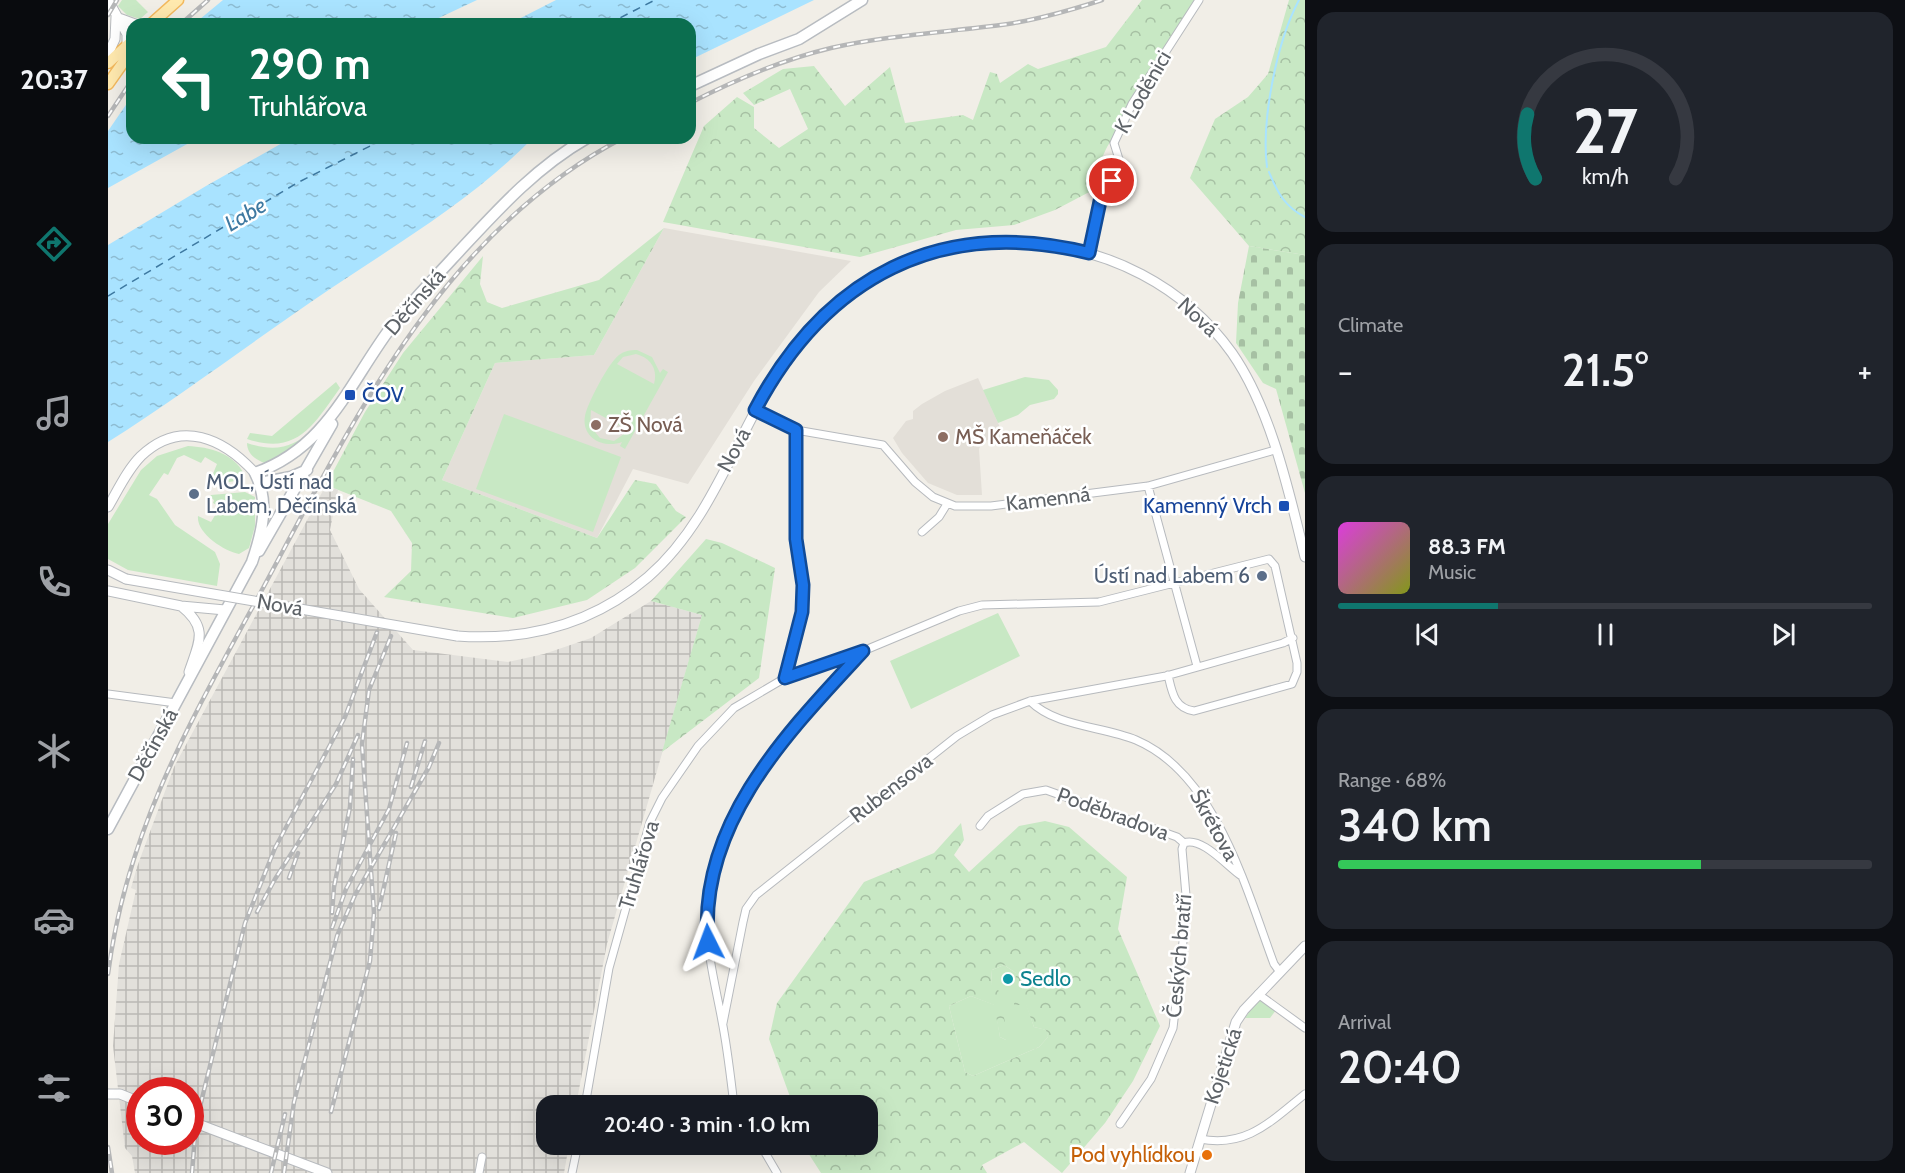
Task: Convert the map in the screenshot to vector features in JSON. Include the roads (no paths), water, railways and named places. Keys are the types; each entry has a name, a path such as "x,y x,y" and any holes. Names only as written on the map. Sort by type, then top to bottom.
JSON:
{"main road":[{"path":"156,18 178,0"},
{"path":"696,83 759,54 799,39 862,0"},
{"path":"108,63 126,49"},
{"path":"108,84 126,56"},
{"name":"Děčínská","path":"108,829 252,562 262,528 258,478 299,451 321,429 342,402 390,329 474,235 527,180 578,144"},
{"path":"252,562 307,470 342,402"},
{"path":"258,478 291,477 307,470"}],"street":[{"path":"108,0 126,34"},
{"name":"K Loděnici","path":"1089,253 1102,192 1122,169 1114,143 1132,104 1199,0"},
{"path":"116,17 126,21"},
{"path":"108,54 115,39 116,17"},
{"name":"Nová","path":"108,575 457,636 500,638 548,630 597,611 624,595 649,576 693,524 785,360 816,322 855,290 897,266 949,248 987,242 1038,243 1089,253 1142,275 1174,296 1208,324 1231,352 1252,387 1275,450 1305,557"},
{"path":"755,410 796,430 883,445 915,482 933,497 947,504 939,517 922,532"},
{"path":"785,678 802,612 803,585 798,555 796,430"},
{"path":"108,507 127,474 142,455 159,444 181,436 211,439 223,444 258,478"},
{"path":"1197,666 1149,486 1275,450"},
{"name":"Kamenná","path":"947,504 991,506 1149,486"},
{"name":"Truhlářova","path":"587,1095 609,969 650,822 662,798 698,746 734,708 785,678 863,651 958,611 982,605 1099,602 1174,585 1269,559 1275,566 1293,638"},
{"name":"Nová","path":"108,570 126,579"},
{"path":"108,591 181,606 225,610"},
{"name":"Děčínská","path":"179,698 200,637 198,623 181,606"},
{"path":"1168,675 1175,701 1184,709 1194,711 1292,684 1297,672 1293,638"},
{"name":"Rubensova","path":"723,1023 742,922 746,909 761,890 957,736 992,715 1030,701 1057,694 1168,675 1284,643 1293,638"},
{"path":"734,1095 723,1023 710,959 707,924 707,899 716,860 730,823 766,763 800,719 863,651"},
{"path":"108,694 179,698"},
{"name":"Škrétova","path":"1030,701 1042,713 1134,739 1156,750 1178,768 1204,801 1241,875 1274,964 1280,972"},
{"name":"Poděbradova","path":"981,826 988,816 1023,794 1046,790 1177,837 1184,843"},
{"path":"1184,843 1190,841 1199,843 1241,875"},
{"name":"Českých bratří","path":"1119,1124 1151,1079 1173,1028 1187,907 1182,849 1184,843"},
{"name":"Kojetická","path":"1190,1173 1236,1022 1258,994 1305,946"},
{"path":"1258,994 1305,1028"},
{"path":"108,1094 126,1096"},
{"path":"1200,1139 1214,1142 1253,1135 1305,1094"},
{"path":"204,1126 327,1173"},
{"path":"572,1173 576,1155"},
{"path":"766,1155 777,1173"},
{"path":"479,1173 482,1157"}],"water":[{"path":"223,0 477,0 439,18 201,18"},
{"path":"556,0 814,0 696,57 696,18 521,18"},
{"path":"126,105 126,144 187,144 108,188 108,131"},
{"name":"Labe","path":"280,144 527,144 487,180 437,218 108,442 108,245"}],"waterway":[{"path":"1267,167 1266,127 1272,81 1284,37 1299,0"},
{"path":"1269,172 1282,198 1292,209 1305,217"}],"railway":[{"path":"108,15 117,0"},
{"path":"188,18 208,0"},
{"path":"696,100 759,71 831,48 897,37 1020,22 1102,0"},
{"path":"108,116 126,89"},
{"path":"108,974 117,920 131,870 147,821 167,774 212,681 332,459 370,396 410,334 454,277 504,224 560,177 613,144"},
{"path":"192,1173 196,1123 245,923 275,848 345,717 377,632"},
{"path":"331,1112 370,961 374,913 362,744 369,690 391,636"},
{"path":"257,912 275,879 336,784 358,735"},
{"path":"411,787 425,741"},
{"path":"332,928 346,889 389,809 407,743"},
{"path":"284,1173 294,1102 337,936 355,895 429,767 439,743"},
{"path":"332,913 334,887 350,807 353,759"},
{"path":"379,909 396,833"},
{"path":"289,878 298,853"},
{"path":"271,1173 285,1114"},
{"path":"108,1147 112,1173"}],"place":[{"name":"ČOV","path":"350,395"},
{"name":"ZŠ Nová","path":"596,425"},
{"name":"MŠ Kameňáček","path":"943,437"},
{"name":"MOL, Ústí nad Labem, Děčínská","path":"194,494"},
{"name":"Kamenný Vrch","path":"1284,506"},
{"name":"Ústí nad Labem 6","path":"1262,576"},
{"name":"Sedlo","path":"1008,979"},
{"name":"Pod vyhlídkou","path":"1207,1155"}]}
